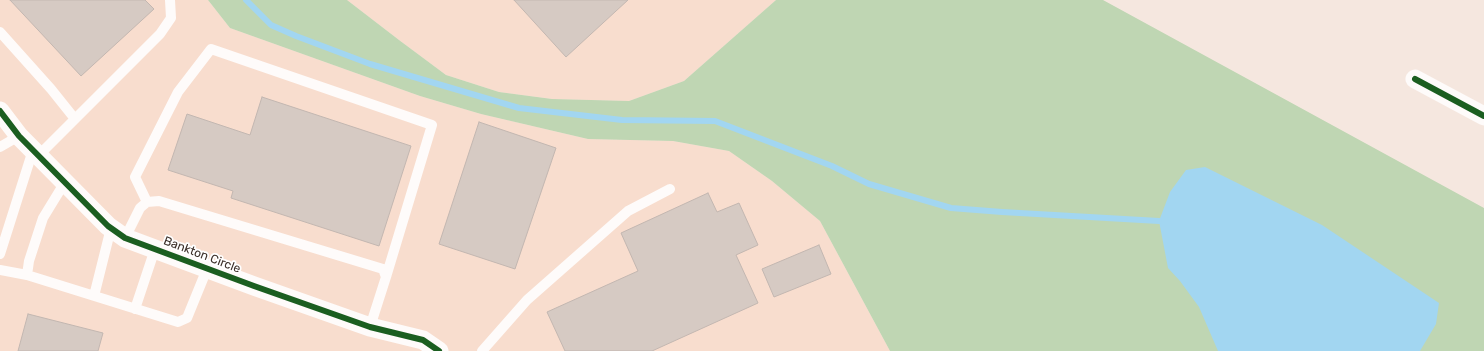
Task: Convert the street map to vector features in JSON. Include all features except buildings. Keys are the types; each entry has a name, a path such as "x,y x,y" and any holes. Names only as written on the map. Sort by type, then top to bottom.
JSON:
{"street":[{"path":"1415,79 1484,116"},
{"name":"Bankton Circle","path":"0,111 19,136 118,233 207,269 370,327 423,340 439,351"}],"lane":[{"path":"0,254 36,153 75,119 160,34 171,18 170,0"},
{"path":"0,32 51,89 75,119"},
{"path":"147,202 135,177 178,92 212,49 432,125 370,327"},
{"path":"0,147 19,136"},
{"path":"27,275 43,218 65,182"},
{"path":"482,351 527,300 628,211 670,189"},
{"path":"94,296 118,233 147,202 159,201 383,269 386,277"},
{"path":"135,309 155,249"},
{"path":"0,270 27,275 178,322 187,318 207,269"}],"shaded area":[{"path":"0,0 208,0 230,28 420,96 481,114 588,139 673,141 729,151 772,181 820,221 890,351 0,351"},
{"path":"347,0 776,0 684,81 629,101 552,99 499,92 446,75"}],"green space":[{"path":"208,0 347,0 446,75 499,92 552,99 629,101 684,81 776,0 1103,0 1484,208 1484,351 890,351 820,221 772,181 729,151 673,141 588,139 481,114 420,96 230,28"}],"water":[{"path":"1205,167 1322,225 1439,303 1436,324 1420,351 1218,351 1199,307 1180,281 1168,268 1159,221 1170,192 1186,170"}],"waterway":[{"path":"246,0 271,25 296,36 370,64 519,108 622,120 715,121 832,166 869,184 951,208 1159,221"}],"cycle path":[{"path":"1415,79 1484,116"},
{"path":"0,111 19,136 108,226 125,238 370,327 423,340 439,351"}]}
